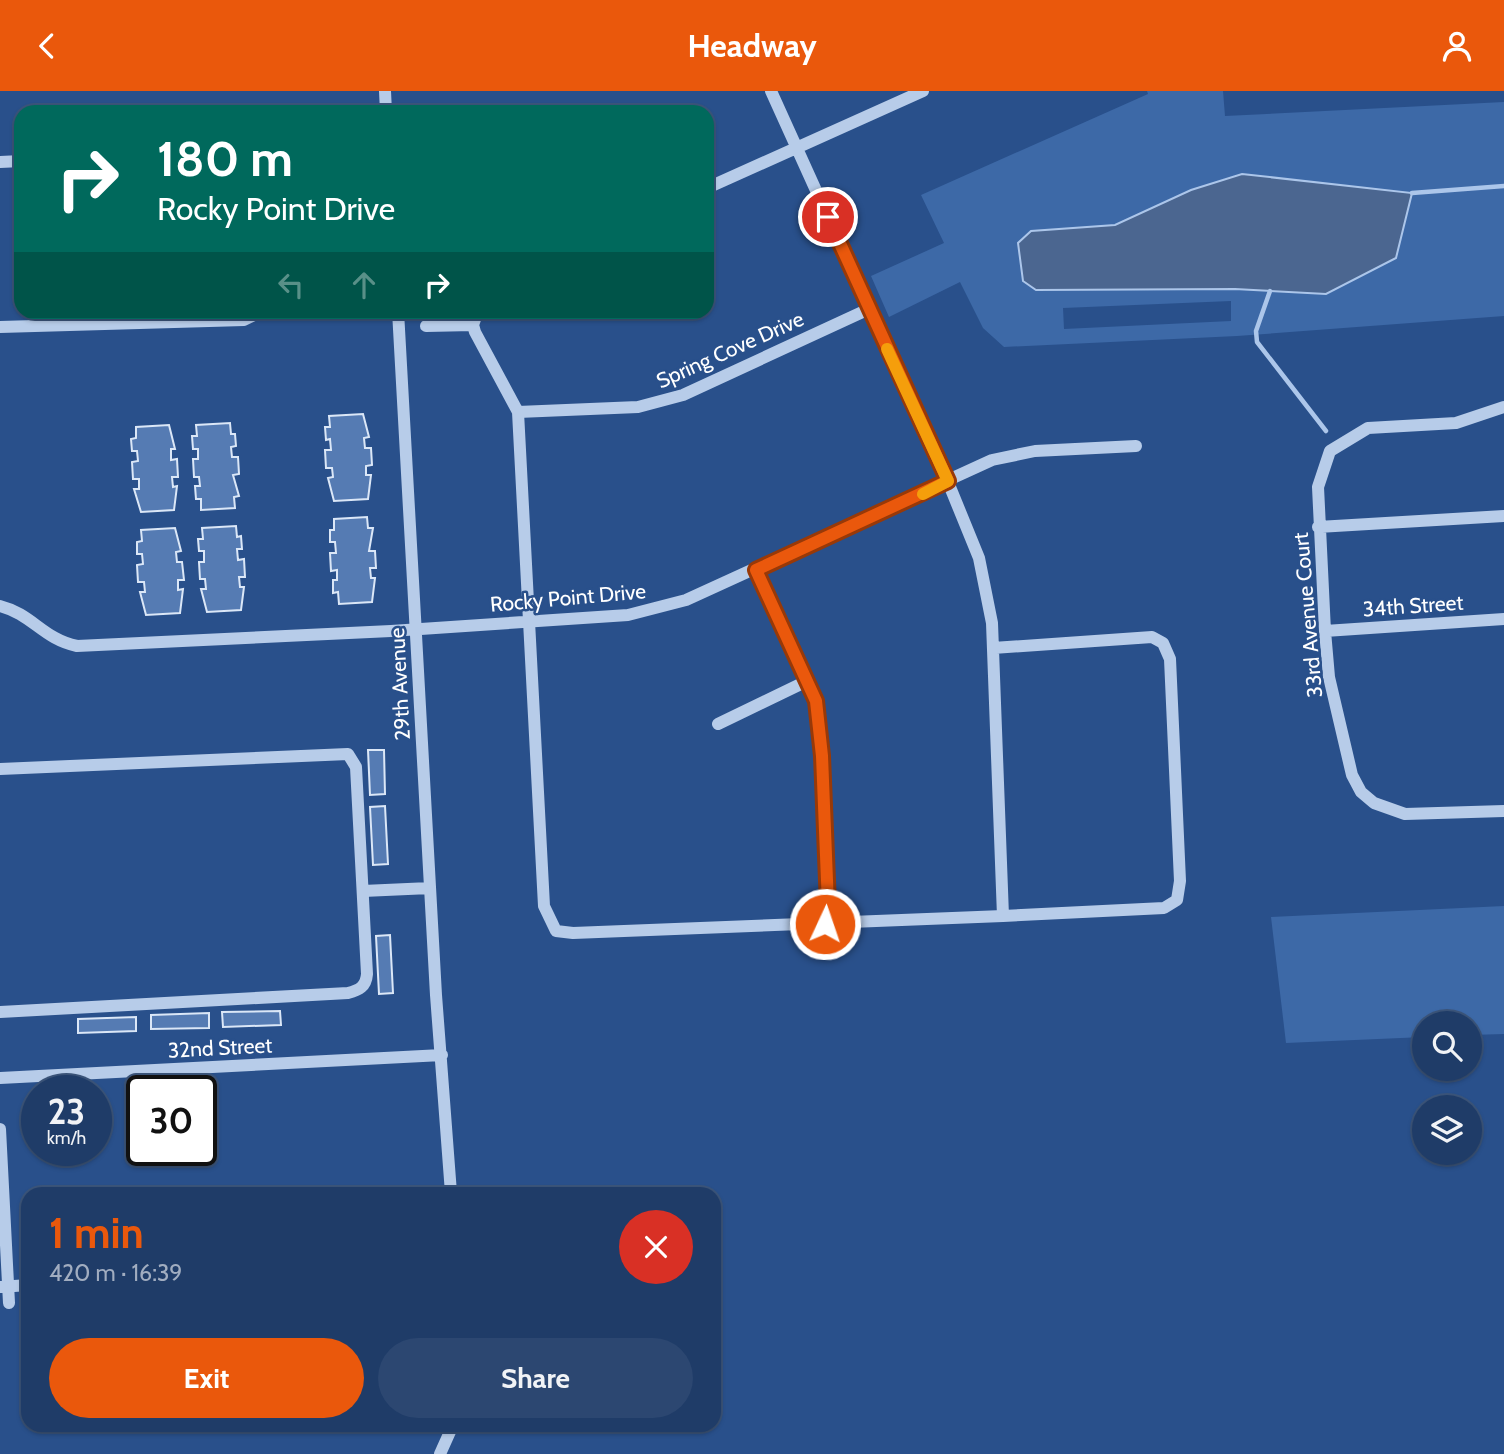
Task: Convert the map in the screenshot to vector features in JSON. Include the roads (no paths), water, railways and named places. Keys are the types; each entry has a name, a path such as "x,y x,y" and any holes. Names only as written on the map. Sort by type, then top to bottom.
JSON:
{"street":[{"path":"771,91 948,481 979,558 989,600 993,648 1003,916"},
{"path":"714,185 923,91"},
{"name":"Spring Cove Drive","path":"518,412 638,408 657,403 683,395 869,309"},
{"path":"0,327 246,319"},
{"name":"29th Avenue","path":"398,319 430,888 452,1187"},
{"path":"475,319 473,325 518,412 544,905 556,931 573,933 825,924 1164,908 1177,900 1180,881 1170,659 1163,643 1152,637 993,648"},
{"path":"426,325 473,325"},
{"name":"33rd Avenue Court","path":"1504,407 1456,423 1368,428 1330,451 1318,487 1318,527 1329,677 1346,756 1361,792 1374,803 1405,814 1504,811"},
{"name":"Rocky Point Drive","path":"0,606 25,617 49,637 77,646 417,630 628,615 659,609 756,570 1014,453 1136,446"},
{"path":"1318,527 1504,516"},
{"path":"756,570 816,701 828,905 825,924"},
{"name":"34th Street","path":"1325,631 1504,619"},
{"path":"718,724 807,681"},
{"path":"0,769 348,754 356,767 367,974 366,982 359,990 348,993 0,1012"},
{"path":"363,891 430,888"},
{"name":"32nd Street","path":"0,1078 442,1055"},
{"path":"0,1129 4,1287 9,1303"},
{"path":"440,1454 450,1432"}],"waterway":[{"path":"1412,193 1504,186"},
{"path":"1270,291 1256,331 1257,342 1326,431"}]}
